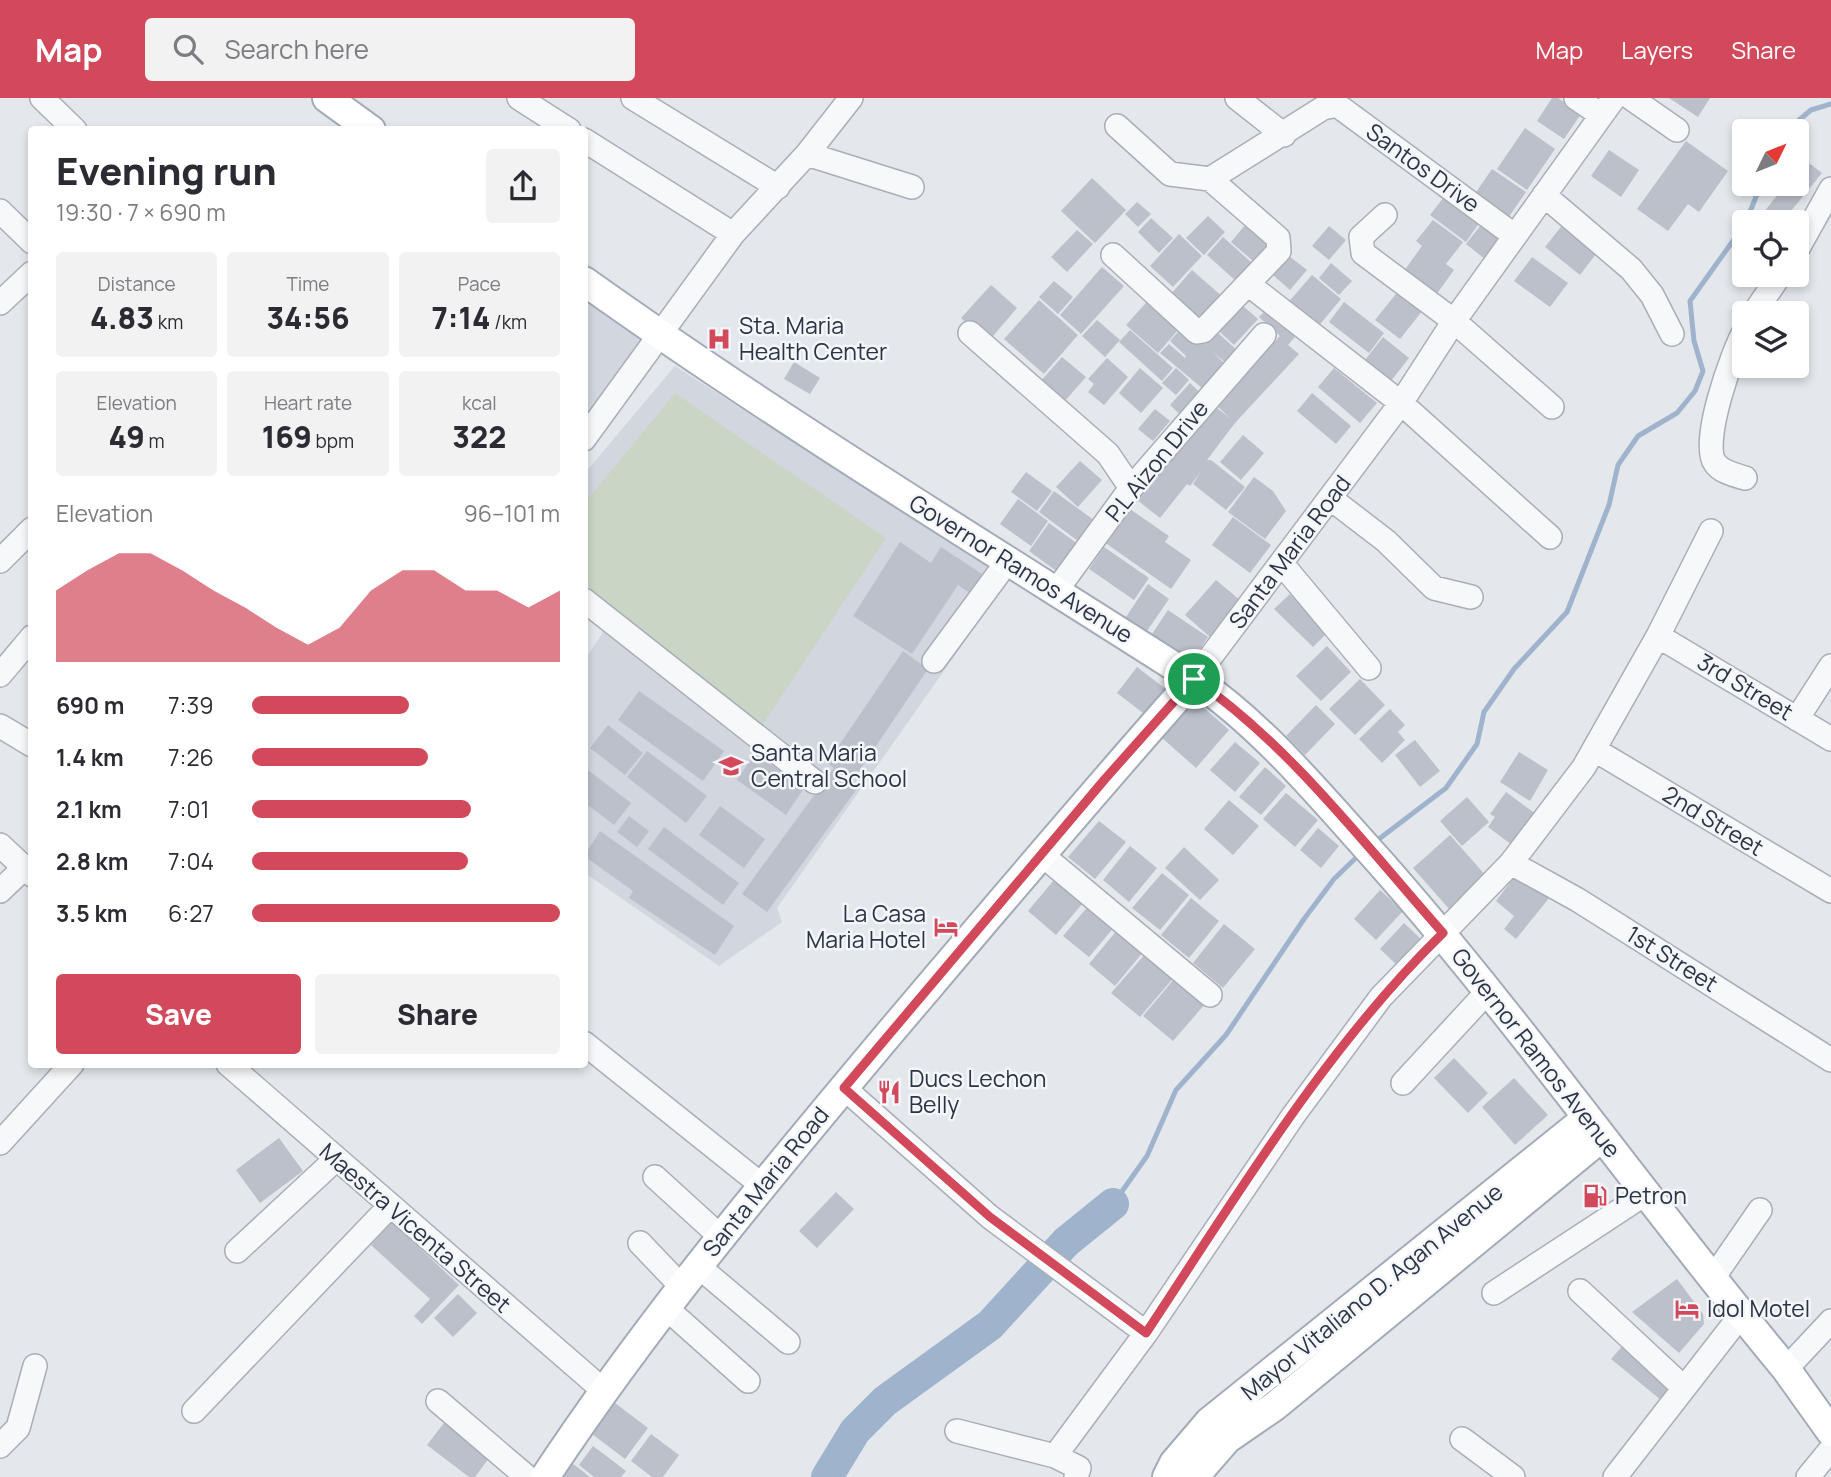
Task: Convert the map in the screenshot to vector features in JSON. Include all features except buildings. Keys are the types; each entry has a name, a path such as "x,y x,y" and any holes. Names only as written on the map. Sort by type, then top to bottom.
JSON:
{"main road":[{"path":"327,98 364,126"},
{"name":"Governor Ramos Avenue","path":"588,284 661,336 1007,562 1194,679 1223,699 1264,735 1443,933 1645,1194 1786,1369 1831,1432"},
{"name":"Santa Maria Road","path":"545,1477 603,1390 681,1287 1041,854 1194,679"},
{"name":"Mayor Vitaliano D. Agan Avenue","path":"1167,1477 1174,1463 1218,1431 1275,1406 1594,1127"},
{"name":"Mayor Vitaliano D. Agan Avenue","path":"1194,1477 1218,1431"}],"street":[{"path":"42,98 71,126"},
{"path":"519,98 563,126"},
{"path":"633,98 778,187"},
{"path":"588,434 733,234 807,154 851,98"},
{"path":"1237,98 1284,135"},
{"path":"1577,98 1607,106"},
{"path":"1631,98 1677,130"},
{"name":"Santos Drive","path":"1210,179 1284,135 1323,108 1337,105 1515,236"},
{"name":"Santa Maria Road","path":"1194,679 1401,403 1454,321 1607,106"},
{"path":"1113,255 1200,332 1279,251 1281,244 1278,237 1210,179 1170,174 1117,126"},
{"path":"588,143 733,234"},
{"path":"807,154 912,187"},
{"path":"1809,228 1831,189"},
{"path":"1544,195 1631,269 1652,295 1672,334"},
{"path":"0,211 28,238"},
{"path":"1385,215 1361,237 1363,253 1454,321 1552,407"},
{"path":"0,303 28,277"},
{"path":"1248,284 1401,403 1550,537"},
{"path":"970,333 1108,454 1131,488"},
{"name":"P.L Aizon Drive","path":"1056,591 1131,488 1264,335"},
{"path":"1732,359 1714,427 1711,451 1715,464 1728,473 1745,478"},
{"path":"1330,498 1386,541 1434,588 1471,597"},
{"path":"1055,1457 1146,1333 1293,1116 1381,996 1511,863 1595,750 1658,636 1711,531"},
{"path":"0,561 28,533"},
{"path":"934,661 1007,562"},
{"path":"1282,564 1369,668"},
{"path":"588,603 815,782"},
{"name":"3rd Street","path":"1658,636 1831,739"},
{"path":"0,675 28,642"},
{"path":"1797,719 1831,666"},
{"path":"0,726 28,744"},
{"name":"2nd Street","path":"1595,750 1831,891"},
{"path":"0,845 28,871 0,891"},
{"path":"1041,854 1210,995"},
{"name":"1st Street","path":"1511,863 1578,900 1831,1060"},
{"path":"1404,1083 1488,991"},
{"path":"588,1046 764,1187"},
{"path":"0,1143 68,1068"},
{"name":"Maestra Vicenta Street","path":"232,1068 335,1160 603,1390"},
{"path":"844,1088 990,1217 1146,1333"},
{"path":"237,1251 335,1160"},
{"path":"654,1177 723,1238"},
{"path":"1494,1293 1645,1194"},
{"path":"194,1411 390,1206"},
{"path":"1713,1278 1760,1210"},
{"path":"640,1242 681,1287 748,1381"},
{"path":"681,1287 788,1342"},
{"path":"1580,1291 1684,1388"},
{"path":"1615,1477 1741,1315"},
{"path":"1786,1369 1831,1321"},
{"path":"0,1446 18,1428 35,1366"},
{"path":"438,1401 527,1477"},
{"path":"957,1431 1055,1457 1084,1474"},
{"path":"1462,1439 1513,1477"},
{"path":"1808,1477 1831,1449"}],"shaded area":[{"path":"588,296 644,337 588,411"},
{"name":"Santa Maria Central School","path":"675,366 1008,580 777,908 782,922 719,966 588,875 588,655 604,631 588,618 588,469"}],"green space":[{"path":"675,393 886,538 761,727 588,586 588,499"}],"waterway":[{"path":"1800,119 1811,110 1831,104"},
{"path":"1751,210 1756,196"},
{"path":"1375,842 1446,788 1477,744 1484,712 1514,669 1567,612 1609,505 1618,465 1638,436 1677,413 1695,391 1703,371 1694,341 1690,301 1732,242"},
{"path":"1113,1204 1147,1156 1176,1090 1226,1035 1304,919 1334,879 1361,853"},
{"path":"827,1477 855,1431 885,1401 990,1325 1066,1242 1113,1204"}],"place":[{"name":"Sta. Maria Health Center","path":"719,339"},
{"name":"Santa Maria Central School","path":"731,766"},
{"name":"La Casa Maria Hotel","path":"946,927"},
{"name":"Ducs Lechon Belly","path":"889,1092"},
{"name":"Petron","path":"1595,1196"},
{"name":"Idol Motel","path":"1687,1309"}],"route":[{"path":"1194,679 1223,699 1264,735 1443,933 1381,996 1221,1219 1146,1333 990,1217 844,1088 1105,779 1194,679"}]}
